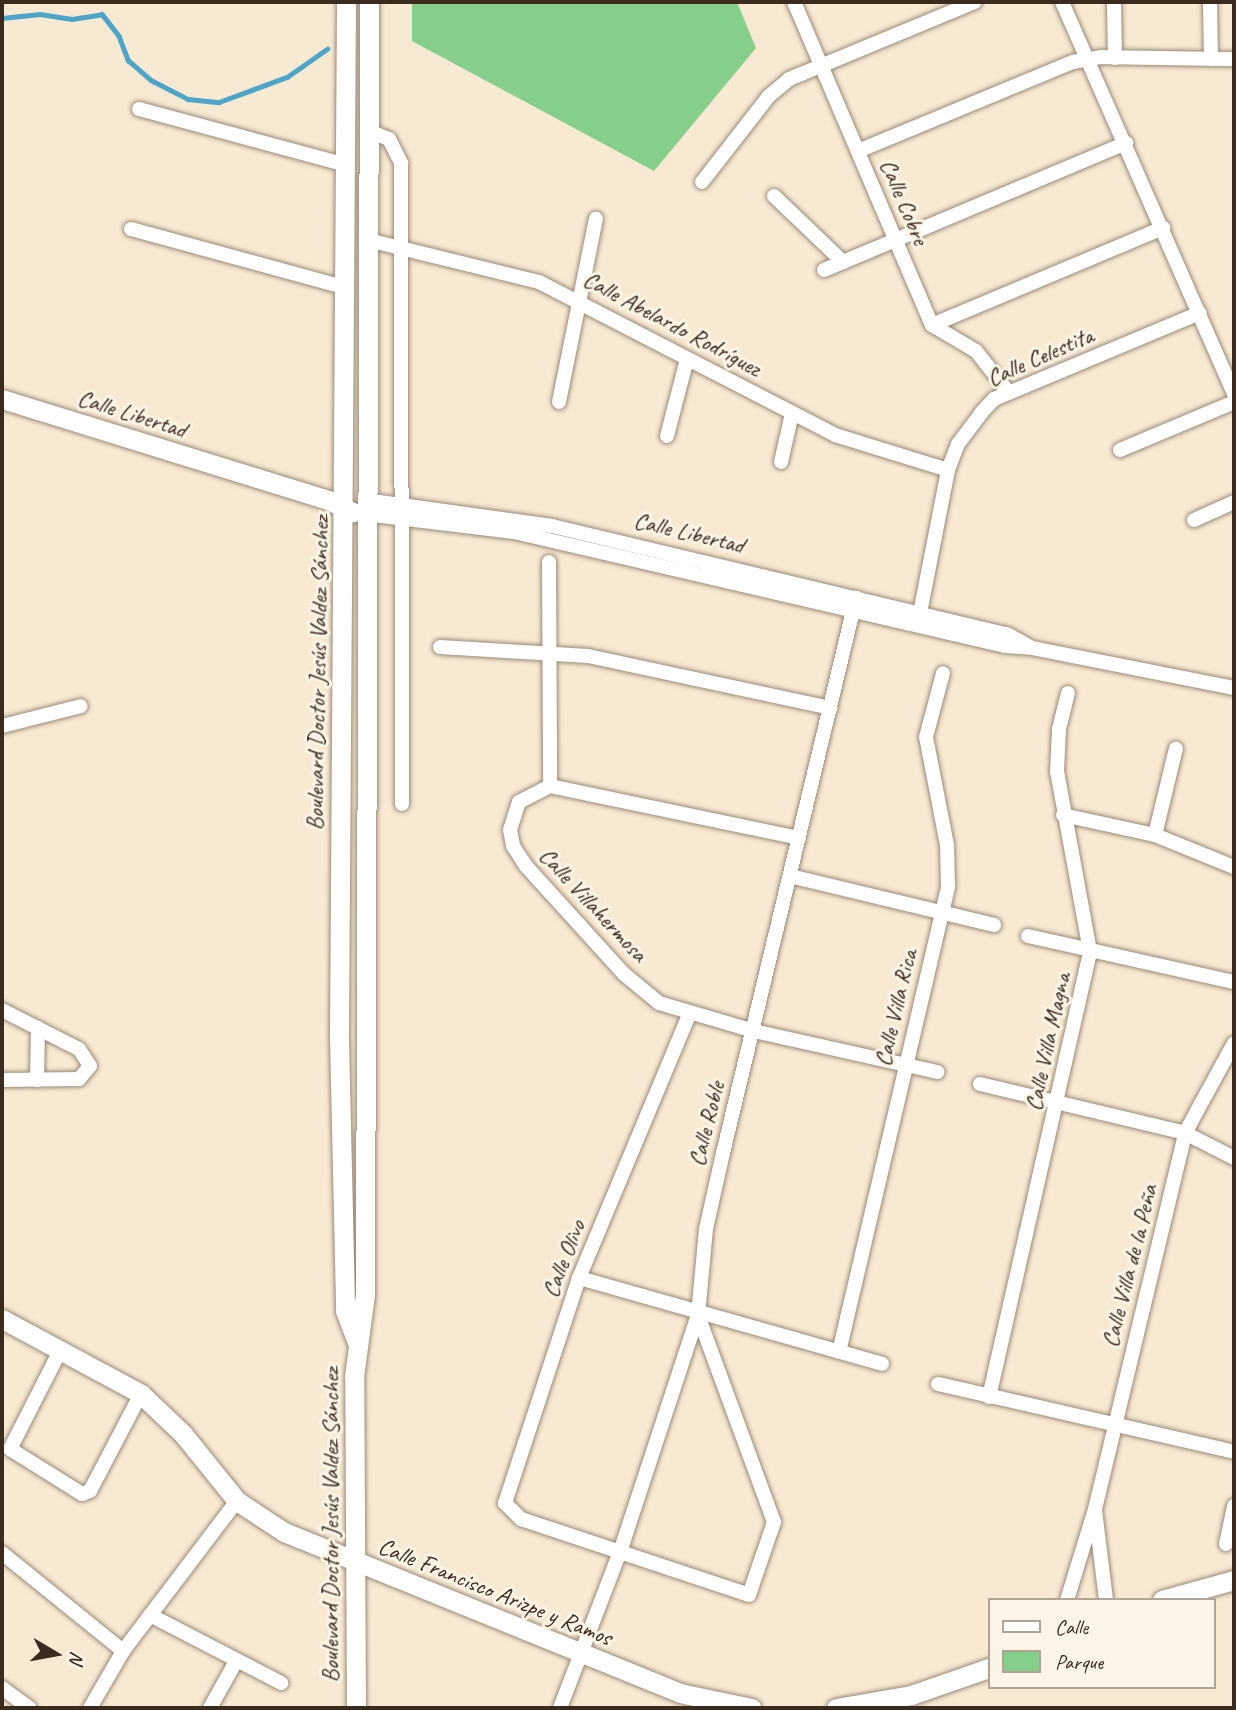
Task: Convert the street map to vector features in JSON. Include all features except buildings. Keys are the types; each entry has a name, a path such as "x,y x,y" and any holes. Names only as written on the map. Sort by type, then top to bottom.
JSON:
{"main road":[{"name":"Boulevard Doctor Jesús Valdez Sánchez","path":"346,2 346,288 339,503 340,912 344,1286 345,1311 357,1342"},
{"name":"Boulevard Doctor Jesús Valdez Sánchez","path":"355,1708 357,1342 365,1295 365,507 369,2"},
{"name":"Calle Libertad","path":"2,399 339,503 365,507"},
{"path":"340,912 364,911"},
{"name":"Calle Francisco Arizpe y Ramos","path":"2,1319 141,1394 183,1434 237,1502 284,1532 680,1693 751,1708"},
{"path":"1169,1598 1234,1580"},
{"path":"836,1708 911,1695 988,1668"}],"street":[{"name":"Calle Cobre","path":"794,2 932,325"},
{"path":"702,182 779,86 820,65 975,2"},
{"path":"1062,2 1233,386"},
{"path":"1114,2 1115,58"},
{"path":"1210,2 1211,58"},
{"path":"858,151 1089,59 1234,59"},
{"path":"139,109 346,165"},
{"path":"369,131 389,139 399,154 402,247 402,804"},
{"path":"824,270 1126,143"},
{"path":"774,196 843,262"},
{"path":"559,402 596,219"},
{"path":"932,325 1163,228"},
{"path":"131,229 346,288"},
{"name":"Calle Abelardo Rodríguez","path":"368,240 516,274 580,301 687,359 854,443 948,470"},
{"name":"Calle Celestita","path":"919,613 948,470 958,444 995,399 1200,313"},
{"path":"932,325 976,351 1009,393"},
{"path":"667,436 687,359"},
{"path":"1120,450 1234,402"},
{"path":"781,462 792,413"},
{"path":"1194,520 1234,502"},
{"name":"Calle Libertad","path":"365,507 482,521 854,605 1005,646 1032,648 1234,688"},
{"path":"549,562 550,786 799,838"},
{"name":"Calle Libertad","path":"854,605 919,613 1007,634 1032,648"},
{"name":"Calle Roble","path":"560,1708 620,1552 698,1315 706,1229 854,605"},
{"path":"440,647 548,652 631,663 830,708"},
{"name":"Calle Villa Rica","path":"839,1352 942,913 950,866 926,737 943,673"},
{"name":"Calle Villa Magna","path":"989,1397 1059,1103 1090,951 1063,815 1057,747 1068,693"},
{"path":"2,726 81,706"},
{"path":"1155,835 1176,748"},
{"name":"Calle Villahermosa","path":"550,786 526,795 515,809 510,830 520,859 648,996 689,1015 937,1072"},
{"path":"1063,815 1155,835 1234,867"},
{"path":"790,876 994,925"},
{"path":"1028,936 1234,982"},
{"path":"2,1010 79,1049 90,1066 79,1079 2,1080"},
{"name":"Calle Olivo","path":"620,1552 521,1519 507,1510 507,1494 579,1278 689,1015"},
{"path":"37,1080 38,1028"},
{"name":"Calle Villa de la Peña","path":"1069,1598 1095,1509 1185,1133 1234,1043"},
{"path":"980,1084 1185,1133 1234,1158"},
{"path":"579,1278 698,1315 882,1364"},
{"path":"620,1552 741,1595 751,1593 774,1522 698,1315"},
{"path":"61,1349 10,1440 10,1449 82,1493 90,1491 141,1394"},
{"path":"938,1384 1234,1452"},
{"path":"90,1708 123,1651 237,1502"},
{"path":"1226,1544 1234,1506"},
{"name":"Calle Villa de la Peña","path":"1095,1509 1106,1598"},
{"path":"2,1553 123,1651"},
{"path":"150,1615 281,1683"},
{"path":"210,1708 236,1661"},
{"path":"2,1688 30,1708"}],"green space":[{"path":"412,2 737,2 756,48 654,171 412,41"}],"waterway":[{"path":"2,18 40,14 72,19 102,14 119,36 128,60 151,80 188,99 219,102 287,77 327,49"}]}
